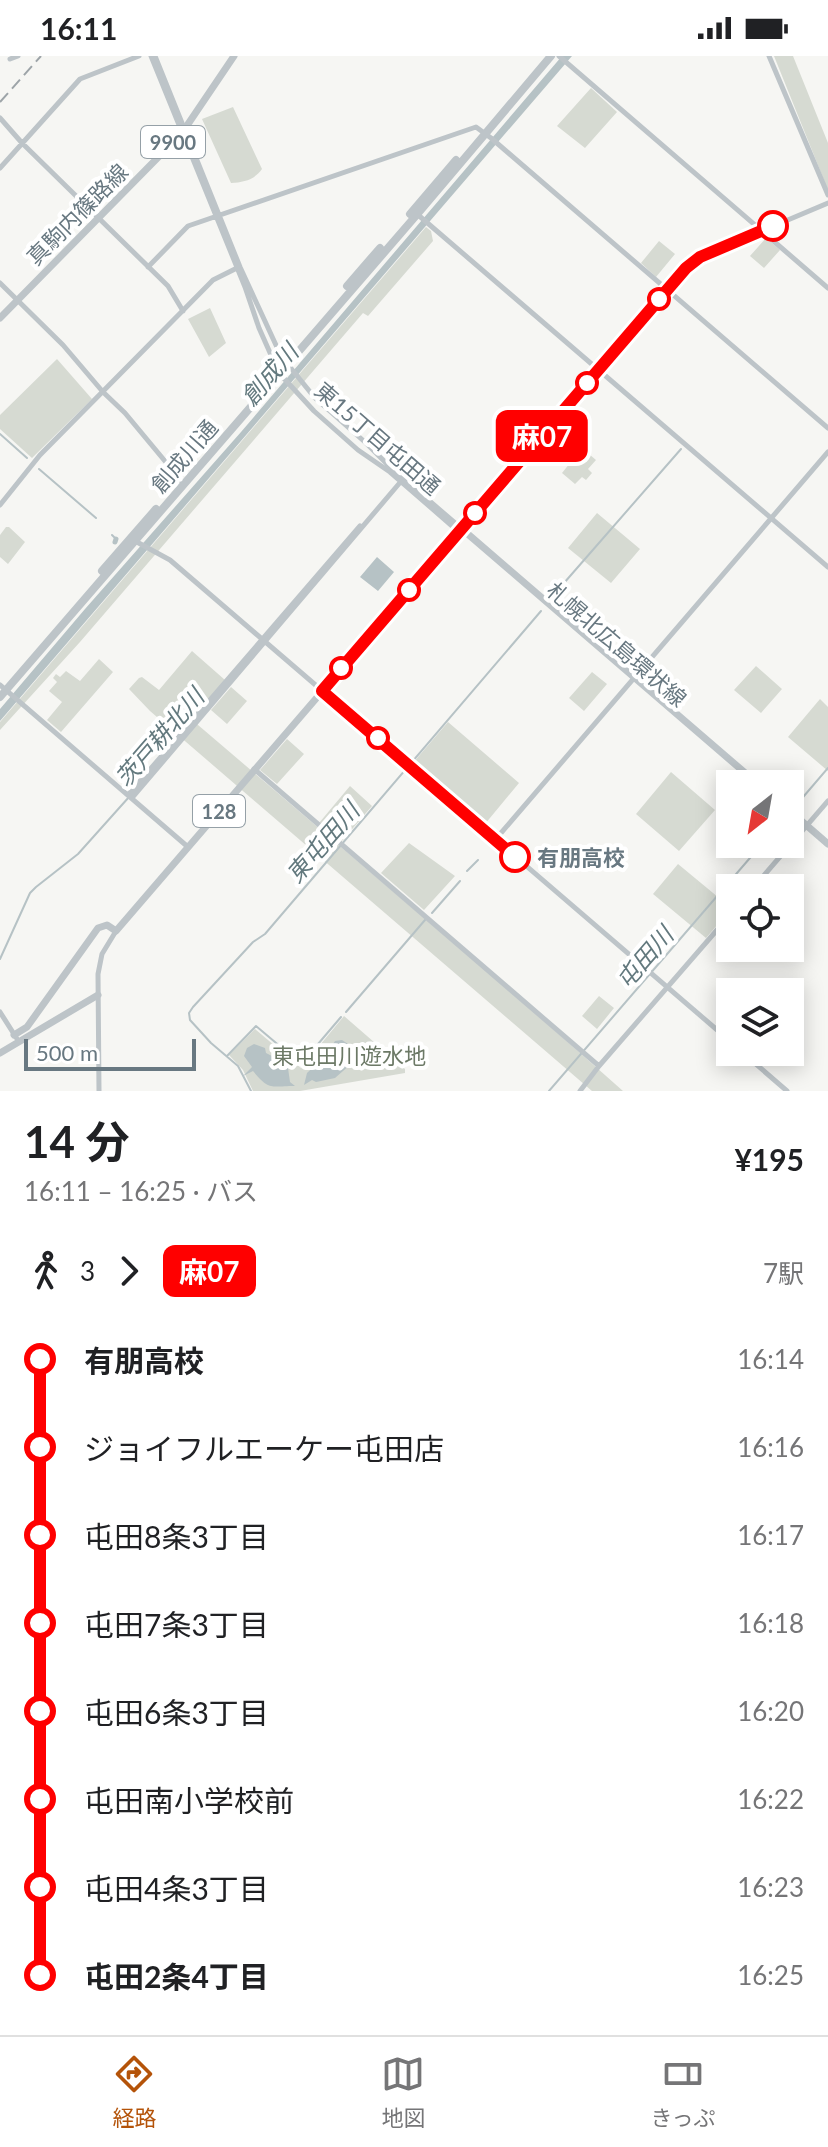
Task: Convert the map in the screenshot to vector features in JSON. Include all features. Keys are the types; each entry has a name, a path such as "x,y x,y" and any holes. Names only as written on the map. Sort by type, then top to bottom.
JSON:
{"highway":[{"name":"創成川通","path":"4,690 486,134 548,56"}],"main road":[{"name":"真駒内篠路線","path":"0,318 183,131 234,56"},
{"name":"札幌北広島環状線","path":"460,530 633,679"},
{"name":"札幌北広島環状線","path":"460,530 739,770"},
{"name":"128","path":"0,1053 27,1027 98,928 107,925 116,931 460,530"},
{"path":"806,828 828,847"},
{"name":"128","path":"17,1038 98,995"}],"street":[{"path":"10,59 18,56"},
{"path":"0,168 80,79 139,56"},
{"name":"東15丁目屯田通","path":"153,56 238,267 259,328 292,386 314,411 358,450 402,480"},
{"path":"559,56 828,288"},
{"path":"769,56 828,195"},
{"path":"0,118 171,291 183,311"},
{"path":"148,267 188,226 472,128 500,145 828,428"},
{"path":"460,530 686,268 700,257 828,203"},
{"path":"417,214 828,567"},
{"path":"0,505 40,455 213,280 238,267"},
{"name":"東15丁目屯田通","path":"238,267 283,369 298,379 402,480 460,530"},
{"path":"0,283 63,345 182,482"},
{"path":"495,840 828,452"},
{"path":"130,797 352,534 364,525 402,480"},
{"path":"136,541 170,560 716,1029"},
{"path":"4,690 21,701 188,847"},
{"path":"254,769 599,1066"},
{"path":"765,874 828,801"},
{"path":"99,1091 98,974 102,954 116,931"},
{"path":"580,1091 716,931"},
{"path":"0,1012 17,1038"},
{"path":"758,1066 787,1091"}],"green space":[{"path":"774,56 793,56 828,143 828,190"},
{"path":"591,88 617,112 585,148 557,126"},
{"path":"233,107 262,169 248,180 231,183 202,119"},
{"path":"426,227 431,231 433,241 368,316 363,313 80,642 0,730 0,722"},
{"path":"766,238 780,250 764,268 750,256"},
{"path":"659,241 675,254 656,277 641,263"},
{"path":"210,308 226,343 209,357 188,319"},
{"path":"57,359 92,399 32,458 0,429 0,415"},
{"path":"582,448 596,460 588,469 592,473 586,480 582,477 575,484 562,473"},
{"path":"597,513 640,549 611,583 568,548"},
{"path":"6,527 25,542 8,564 0,557 0,535"},
{"path":"192,651 225,680 191,719 623,1091 592,1091 150,711 129,689 142,677 159,690"},
{"path":"99,659 113,672 61,732 47,720 62,702 49,691 57,682 53,678 56,674 60,677 66,671 80,681"},
{"path":"756,666 782,689 761,713 734,690"},
{"path":"592,672 607,684 584,711 569,698"},
{"path":"231,687 247,701 227,724 211,710"},
{"path":"820,699 828,707 828,771 788,737"},
{"path":"448,722 519,783 485,824 412,764"},
{"path":"287,739 304,754 277,784 260,770"},
{"path":"671,772 715,810 679,851 636,814"},
{"path":"350,786 372,806 341,842 319,823"},
{"path":"409,843 455,876 424,910 381,873"},
{"path":"678,864 716,895 716,926 706,938 653,894"},
{"path":"599,996 614,1008 597,1029 582,1016"},
{"name":"東屯田川遊水地","path":"344,1016 405,1069 405,1073 300,1091 253,1091 243,1070 229,1055 255,1029 301,1068"}],"shaded area":[{"path":"562,56 572,56 0,721 0,709"},
{"path":"377,557 394,572 378,591 360,577"},
{"path":"342,1040 360,1052 362,1059 335,1078 312,1080 304,1085 307,1073 326,1055 335,1041"},
{"path":"254,1044 265,1048 278,1064 288,1068 290,1082 295,1086 271,1086 253,1071 243,1076 252,1067 244,1056 247,1048"}],"waterway":[{"path":"0,434 27,458"},
{"name":"東屯田川","path":"564,583 681,449"},
{"path":"39,469 96,518"},
{"path":"112,535 116,539"},
{"name":"東屯田川","path":"552,598 562,586"},
{"name":"東屯田川","path":"251,1091 238,1066 211,1043 190,1020 189,1013 253,942 265,934 541,611"},
{"name":"屯田川","path":"804,796 828,768"},
{"name":"茨戸耕北川","path":"0,959 30,893 78,854 129,797"},
{"name":"屯田川","path":"549,1091 750,858"},
{"path":"467,871 478,860"},
{"path":"432,913 460,881"},
{"path":"346,1012 425,920"},
{"path":"227,1056 256,1026 301,1064 341,1017"}],"railway":[{"path":"0,102 41,56"}],"bus line":[{"name":"麻07","path":"515,857 322,691 686,268 700,257 773,226"}],"place":[{"name":"有朋高校","path":"515,857"}],"water label":[{"name":"創成川","path":"269,374"}]}
